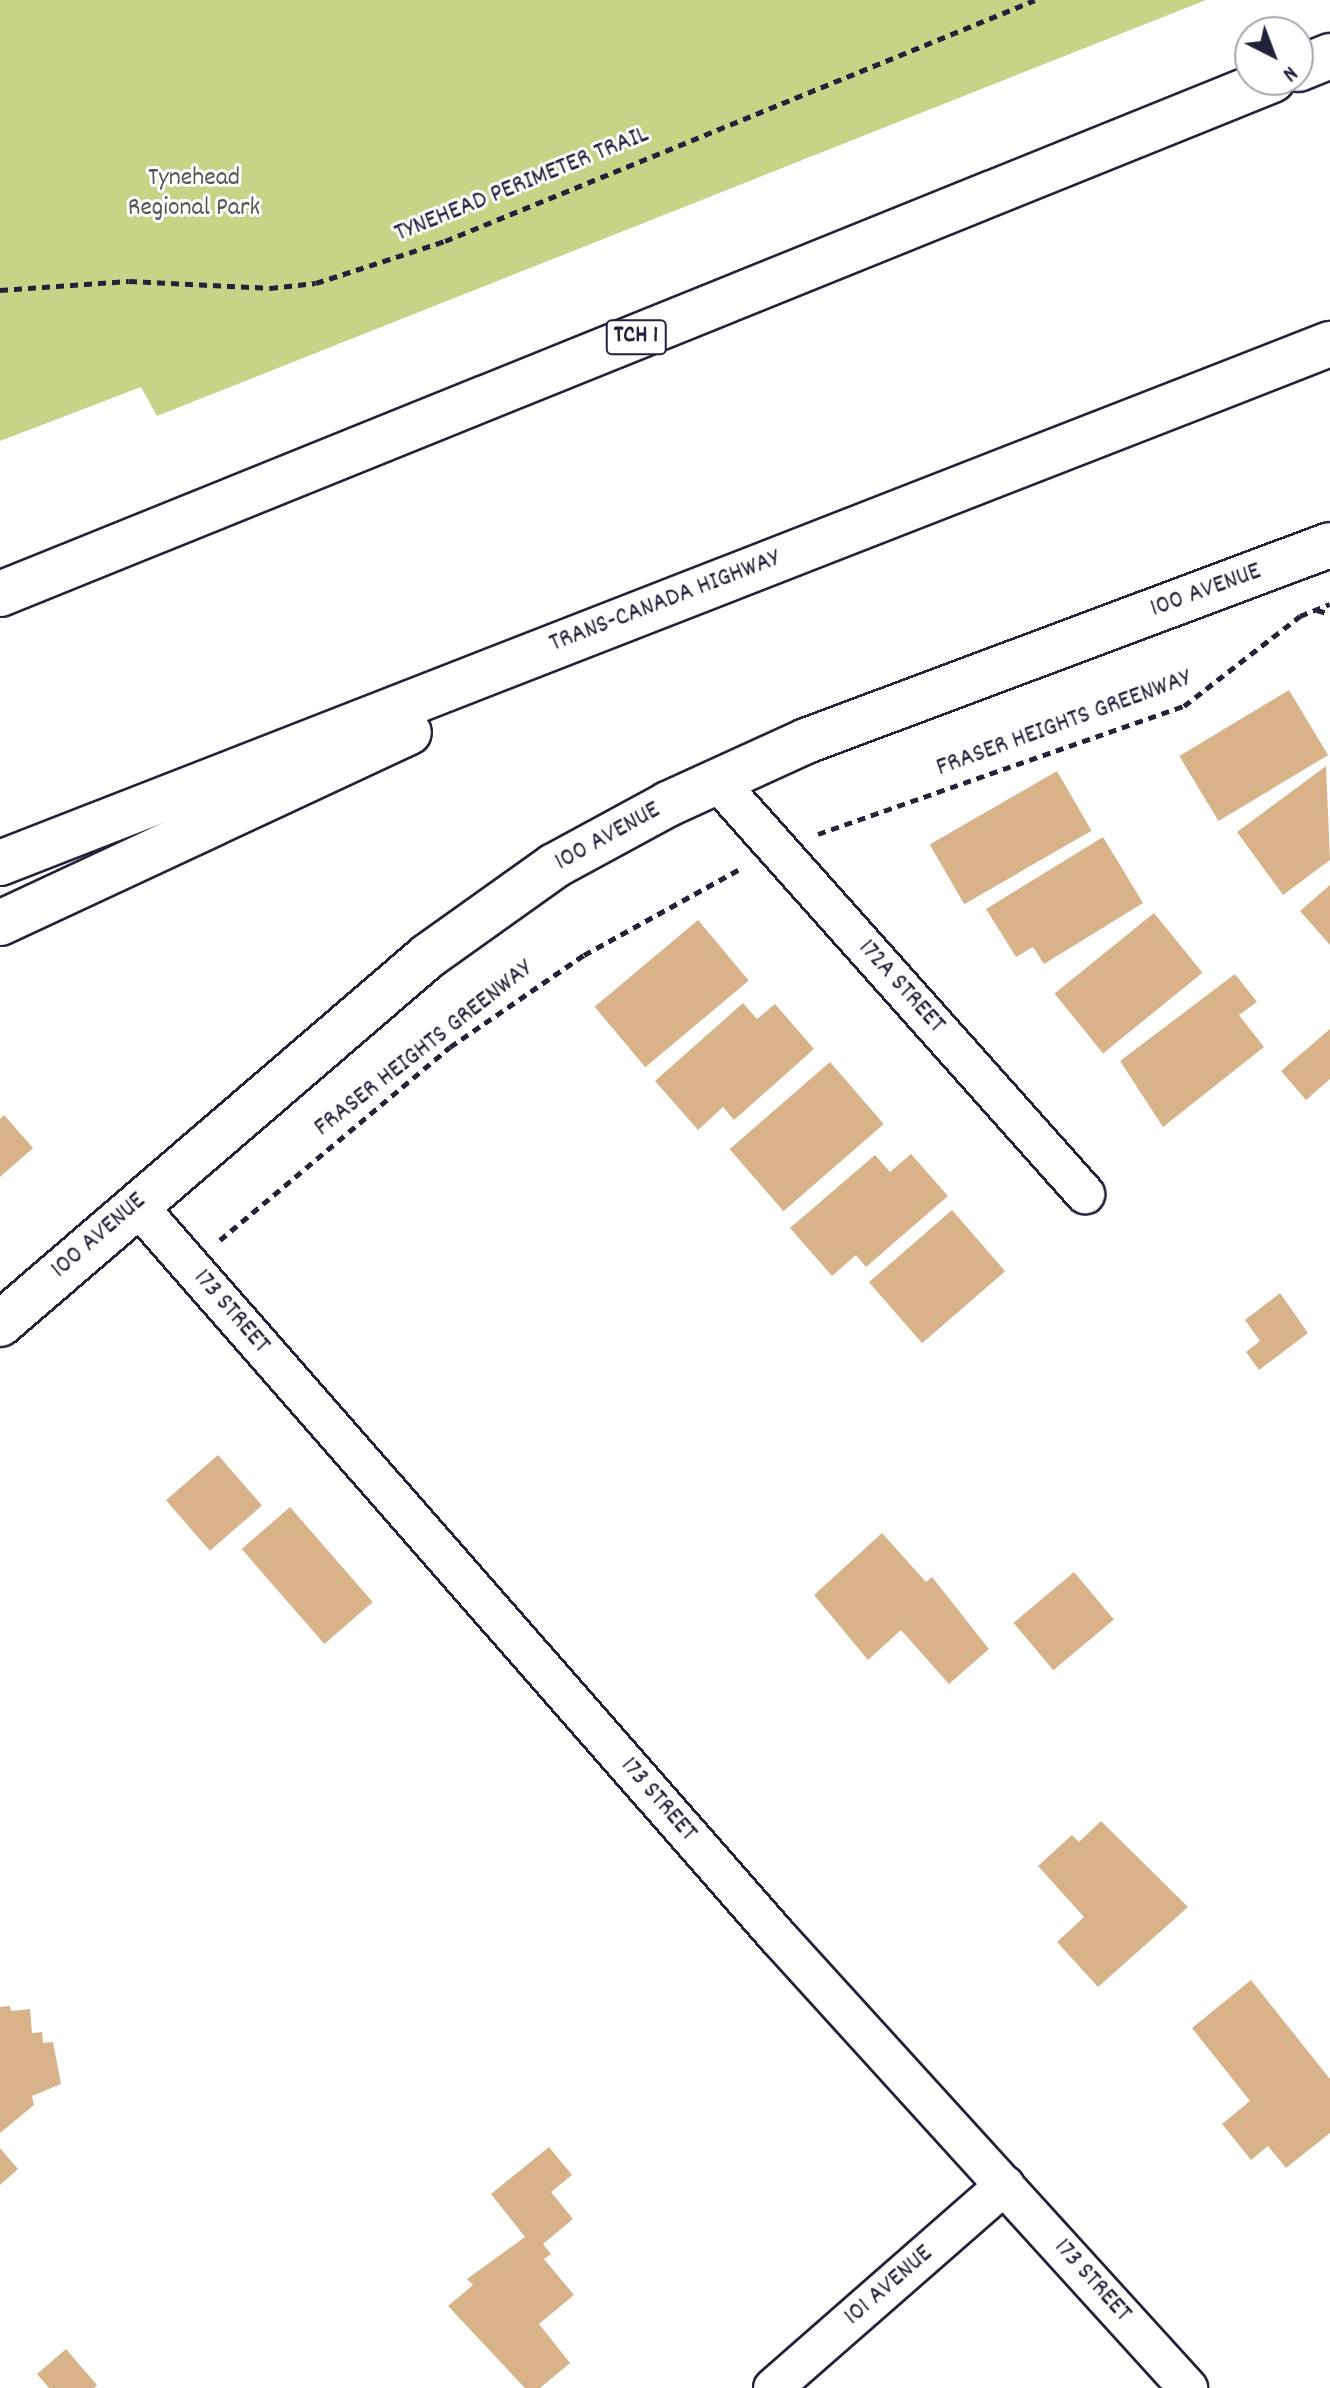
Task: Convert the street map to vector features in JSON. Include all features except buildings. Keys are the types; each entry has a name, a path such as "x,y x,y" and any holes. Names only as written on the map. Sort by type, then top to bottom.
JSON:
{"main road":[{"name":"TCH 1","path":"0,594 1234,95"},
{"name":"TRANS-CANADA HIGHWAY","path":"0,863 1330,344"},
{"name":"100 AVENUE","path":"0,1324 146,1216 428,956 500,903 614,831 716,780 806,741 1330,545"},
{"path":"0,923 780,557"}],"street":[{"name":"172A STREET","path":"716,780 1085,1194"},
{"name":"173 STREET","path":"146,1216 768,1926 1188,2388"},
{"name":"101 AVENUE","path":"773,2388 1005,2185"}],"path":[{"name":"TYNEHEAD PERIMETER TRAIL","path":"0,290 129,281 270,288 316,283 445,241 1035,0"},
{"name":"FRASER HEIGHTS GREENWAY","path":"835,827 1184,706 1316,610 1330,604"},
{"path":"1316,610 1330,614"},
{"name":"FRASER HEIGHTS GREENWAY","path":"146,1216 222,1240 450,1047 584,955 722,877"}],"green space":[{"name":"Tynehead Regional Park","path":"0,0 1206,0 157,416 141,387 0,441"}]}
